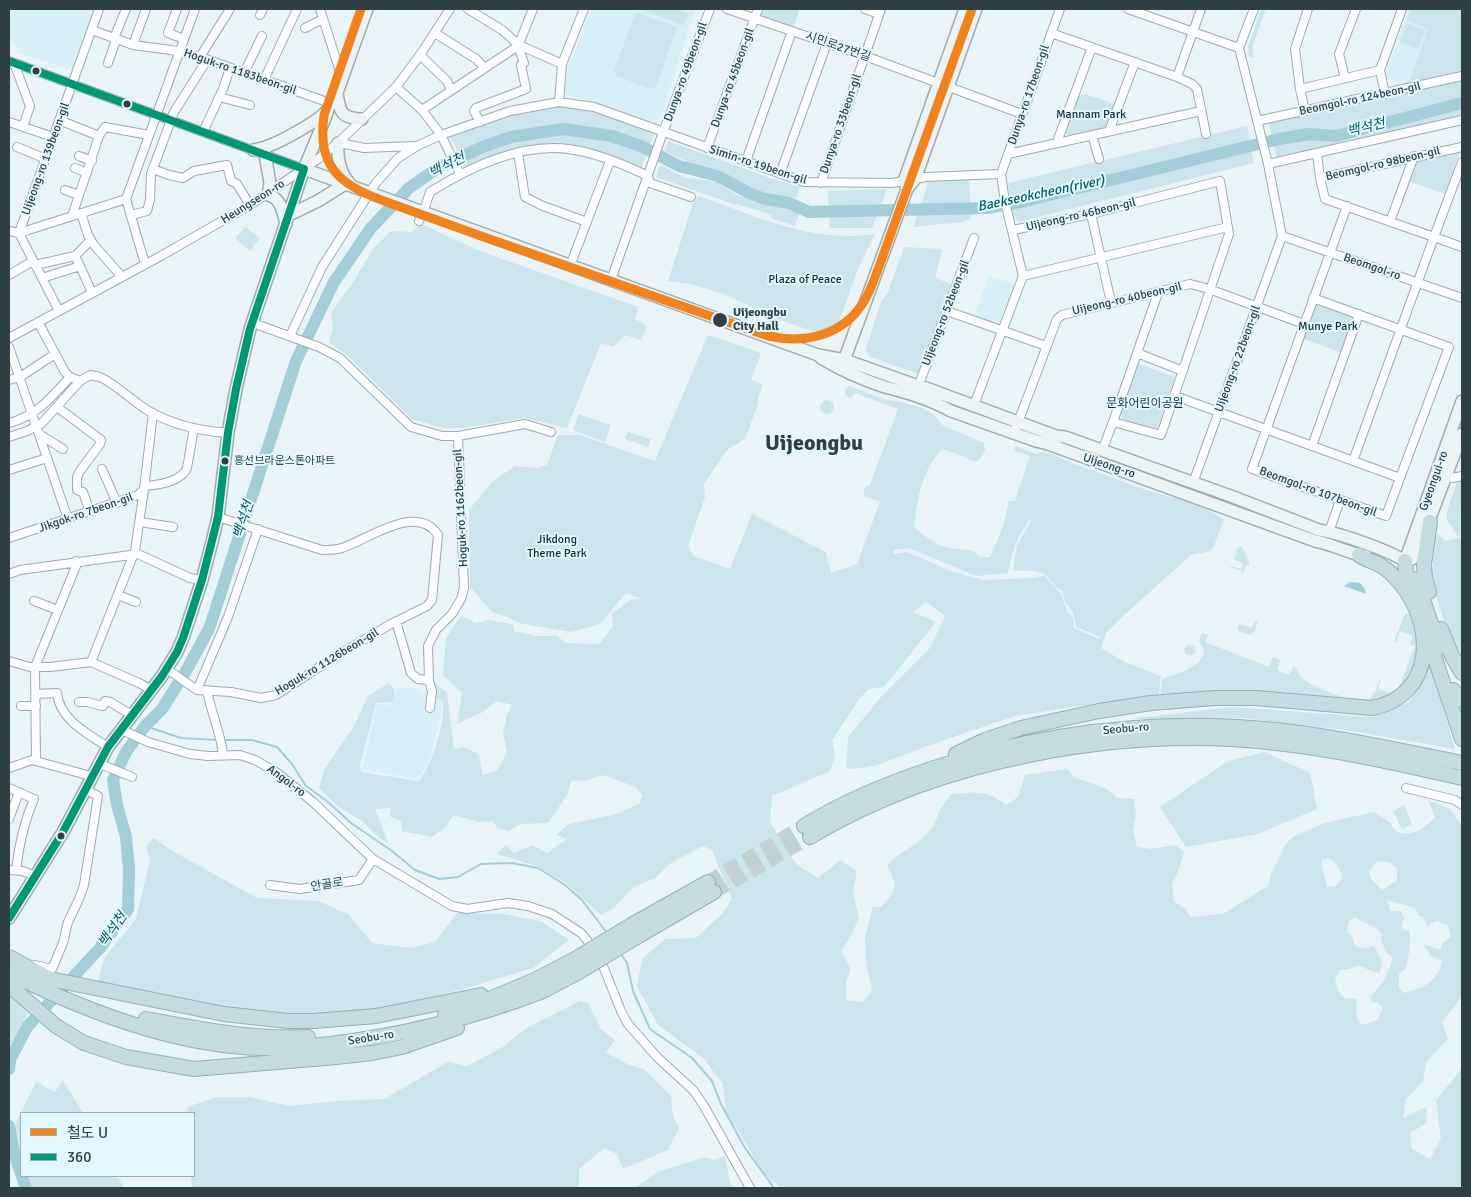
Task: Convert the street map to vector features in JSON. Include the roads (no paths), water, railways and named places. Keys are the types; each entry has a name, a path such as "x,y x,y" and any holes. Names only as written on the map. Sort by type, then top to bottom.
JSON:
{"highway":[{"path":"1425,522 1430,528 1424,554 1425,577 1444,638 1462,673"},
{"path":"917,774 985,740 1005,733 1058,719 1125,707 1215,698 1265,699 1362,708 1384,706 1407,691 1416,679 1422,666 1424,651 1419,613 1402,586 1392,575 1383,567 1359,555"},
{"path":"1410,558 1406,572 1462,739"},
{"path":"1410,558 1410,566 1458,695 1462,716"},
{"name":"Seobu-ro","path":"1462,763 1277,730 1222,726 1176,726 1101,731 1008,746 957,760 860,796 807,832 906,790 962,772 1048,751 1141,740 1222,739 1276,743 1353,755 1462,778"},
{"name":"Seobu-ro","path":"9,957 34,978 136,1021 180,1037 224,1045 289,1048 374,1038 430,1028 505,1006 540,985 575,959 636,930 711,887"},
{"path":"9,957 51,974 99,989 224,1014 288,1021 376,1016 516,987"},
{"name":"Seobu-ro","path":"9,973 65,1000 136,1021 260,1038 331,1036 383,1030 426,1020 471,1006 516,987 540,985"},
{"path":"9,985 28,1003 69,1035 84,1043 126,1057 194,1069 337,1057 402,1047 434,1038 505,1006"},
{"path":"9,993 28,1003"}],"street":[{"name":"Uijeong-ro 139beon-gil","path":"19,233 99,9"},
{"path":"108,63 115,43 114,38 126,9"},
{"path":"133,46 146,9"},
{"path":"177,9 168,33 184,39"},
{"path":"145,264 126,199 195,9"},
{"path":"131,215 147,211 150,206 151,174 174,112 230,9"},
{"path":"264,80 297,9"},
{"path":"320,9 342,80"},
{"path":"253,150 268,146 324,115 337,93 367,9"},
{"name":"Heungseon-ro","path":"9,338 268,195 304,169 340,141 396,87 420,55 450,9"},
{"path":"468,9 502,30 519,45 562,64"},
{"path":"422,110 519,45 533,9"},
{"path":"560,102 562,64 584,9"},
{"name":"Dunya-ro 49beon-gil","path":"611,280 663,133 710,9"},
{"name":"시민로27번길","path":"727,9 865,56 1022,114"},
{"name":"Dunya-ro 45beon-gil","path":"708,148 758,9"},
{"path":"865,9 880,11"},
{"path":"843,365 943,85 965,9"},
{"path":"943,85 976,9"},
{"name":"Dunya-ro 17beon-gil","path":"1001,178 1060,9"},
{"path":"1128,9 1239,48"},
{"path":"1177,77 1201,9"},
{"path":"1254,9 1239,48 1268,164 1282,236"},
{"path":"1305,111 1295,49 1308,9"},
{"path":"1345,78 1339,54 1356,9"},
{"path":"1385,94 1380,70 1402,9"},
{"name":"Dunya-ro 33beon-gil","path":"821,183 880,11"},
{"path":"305,28 323,19"},
{"name":"Hoguk-ro 1183beon-gil","path":"92,30 133,46 179,52 204,59 329,106"},
{"path":"746,162 792,31"},
{"path":"435,33 476,59 485,68"},
{"path":"1051,33 1192,84 1197,89 1206,134"},
{"path":"244,73 262,36"},
{"path":"780,174 827,43"},
{"path":"480,122 474,111 476,108 526,89 521,65 524,63 519,45"},
{"path":"1057,142 1092,47"},
{"path":"420,55 447,81 451,90"},
{"path":"11,62 371,194"},
{"path":"11,62 30,106 23,126"},
{"path":"1109,131 1135,62"},
{"path":"203,132 230,68"},
{"path":"1300,88 1380,70"},
{"name":"Beomgol-ro 124beon-gil","path":"1258,123 1462,76"},
{"path":"396,87 422,110 441,135 460,174"},
{"path":"337,93 339,107 344,115 349,118 362,119"},
{"path":"219,97 250,105"},
{"name":"Simin-ro 19beon-gil","path":"417,146 441,135 510,111 560,102 594,106 663,133 804,182 909,183 1001,178"},
{"path":"10,915 63,832 108,746 124,731 132,715 167,669 183,638 223,518 228,433 236,389 253,322 304,169 329,106"},
{"path":"1008,154 1201,111"},
{"path":"59,120 99,136"},
{"path":"1268,164 1462,120"},
{"path":"9,122 53,137"},
{"path":"72,216 99,136 105,127 149,135"},
{"path":"1092,135 1098,159"},
{"path":"348,185 344,179 337,154 340,141 364,148 417,146"},
{"path":"253,322 290,336 322,267 387,169 398,158 417,146"},
{"name":"Beomgol-ro 98beon-gil","path":"1462,147 1320,178 1325,199 1462,248"},
{"path":"17,148 46,159"},
{"path":"418,214 430,192 460,174 509,155 547,148 568,149 593,154 648,175 650,182 691,197"},
{"path":"518,153 525,197 543,206 587,222"},
{"path":"265,154 270,183 268,195 273,196 288,219"},
{"path":"1317,154 1320,178"},
{"path":"80,156 92,161"},
{"path":"1390,222 1414,156"},
{"path":"570,266 610,160"},
{"path":"1353,461 1462,162"},
{"path":"153,169 183,178 194,171 227,165 231,182 237,184 250,205"},
{"path":"75,168 87,173"},
{"path":"1001,178 1012,227"},
{"name":"Uijeong-ro 46beon-gil","path":"1022,276 1012,227 1091,214 1220,181 1228,227 1227,238 1161,435 1113,422"},
{"path":"288,219 348,185"},
{"path":"65,190 80,195"},
{"name":"Uijeong-ro","path":"371,194 418,214 611,280 843,365 926,388 1319,530 1410,558"},
{"path":"9,231 19,233 126,199"},
{"name":"Beomgol-ro 107beon-gil","path":"1313,298 1449,347 1386,516 1252,469 1313,298 1347,206"},
{"path":"81,213 91,240 122,277"},
{"path":"1091,214 1112,302"},
{"path":"974,405 1022,276 1228,227"},
{"path":"19,233 60,311"},
{"name":"Beomgol-ro","path":"1282,236 1462,298"},
{"name":"Uijeong-ro 22beon-gil","path":"1193,483 1282,236"},
{"name":"Uijeong-ro 52beon-gil","path":"918,387 974,238"},
{"path":"9,275 34,263 75,256 91,240"},
{"path":"75,256 92,293"},
{"path":"42,278 80,266"},
{"name":"Uijeong-ro 40beon-gil","path":"1014,433 1046,346 1057,319 1062,315 1190,284 1209,289 1256,307"},
{"path":"1079,455 1098,456 1116,461 1115,458 1107,456 1102,451 1158,293"},
{"path":"1256,307 1304,324"},
{"path":"947,311 1046,346"},
{"path":"1312,446 1359,314"},
{"path":"38,322 65,372 70,377 80,381"},
{"name":"Hoguk-ro 1162beon-gil","path":"290,336 319,347 340,358 410,427 442,436 458,436 464,588 461,599 452,614 436,630 428,646 428,680 432,692 430,708"},
{"path":"9,347 68,519"},
{"path":"1137,353 1183,371"},
{"path":"9,380 20,377 55,354"},
{"name":"Uijeong-ro","path":"843,365 886,387 897,389 938,404 951,411 1359,555 1386,563 1410,558"},
{"path":"38,431 41,424 80,381 90,375 100,377 153,412 187,428 228,433"},
{"path":"9,423 32,414 41,408 70,377"},
{"path":"1175,396 1400,478"},
{"name":"Gyeongui-ro","path":"1410,558 1426,527 1425,522 1462,401"},
{"path":"57,408 101,440 77,477 77,490 84,492 90,512"},
{"name":"Jikgok-ro 7beon-gil","path":"9,538 138,495 144,487 153,412"},
{"path":"458,436 525,424 551,432"},
{"path":"91,662 134,554 144,487 158,485 185,473 194,428"},
{"path":"9,437 38,431 63,449"},
{"name":"Gyeongui-ro","path":"1425,522 1462,434"},
{"path":"9,470 47,458"},
{"path":"1449,468 1450,476 1455,478 1462,476"},
{"path":"102,469 117,502"},
{"path":"1184,492 1201,492 1214,496 1213,493 1193,483"},
{"path":"1329,532 1340,500"},
{"path":"167,669 195,689 228,617 258,529 223,518"},
{"path":"140,522 173,527"},
{"name":"Hoguk-ro 1126beon-gil","path":"195,689 231,692 261,698 276,695 338,654 396,621 427,606 432,600 438,535 433,527 417,522 407,522 383,528 340,549 322,550 258,529"},
{"path":"1380,550 1392,552 1404,548 1425,522"},
{"path":"9,572 134,554 142,555 190,578 202,580"},
{"path":"36,761 36,667 76,561"},
{"path":"118,595 136,602"},
{"path":"34,601 58,610"},
{"path":"396,621 411,673 418,680 428,680"},
{"path":"9,661 36,667 91,662 152,690"},
{"path":"207,690 221,736 224,755"},
{"path":"36,694 57,693 64,712 83,730 108,746"},
{"path":"79,702 103,706 105,701 110,702 132,715"},
{"path":"21,706 36,706"},
{"name":"Angol-ro","path":"124,731 148,742 190,754 208,756 240,755 255,760 276,772 333,820 373,859 452,906 467,909 508,903 528,906 552,914 581,933 603,966 628,1024 657,1057 693,1090 750,1188"},
{"path":"9,768 32,760 91,776"},
{"path":"98,763 132,777"},
{"path":"9,788 34,799 22,829 12,870 36,876"},
{"path":"1406,788 1455,800 1462,805"},
{"path":"51,974 63,944 68,922 80,897 86,875 98,796 85,789"},
{"path":"9,819 19,792"},
{"name":"안골로","path":"270,885 300,889 359,880 373,859"}],"waterway":[{"name":"백석천","path":"9,1069 10,1060 27,1027 100,948 128,909 129,869 126,837 117,805 113,780 126,752 145,726 162,709 209,629 296,361 334,282 371,228 409,188 439,167 485,146 511,137 563,129 612,136 643,147 679,166 718,176 749,193 765,199 789,203 809,212 987,208 1025,201 1279,139 1309,134 1336,136 1462,103"},
{"path":"145,726 181,738 217,740"},
{"path":"222,740 252,740 277,747 292,764 306,786 328,802 351,823 392,851 415,870 439,879 458,877 481,864 512,863 538,868 565,885 582,900 607,933"},
{"path":"621,954 627,963 633,991 650,1029 692,1058 712,1081 721,1104 745,1148 774,1188"},
{"name":"백석천","path":"9,1126 20,1171"},
{"name":"백석천","path":"22,1177 26,1188"}],"tunnel":[{"path":"708,882 804,826"},
{"path":"714,892 810,837"}],"rail line":[{"name":"U","path":"361,9 324,115 323,124 323,141 326,157 335,171 348,184 372,196 406,209 768,336 795,339 821,335 833,330 854,314 866,298 873,284 972,9"}],"place":[{"name":"Uijeongbu City Hall","path":"720,320"},
{"name":"흥선브라운스톤아파트","path":"225,461"}],"district":[{"name":"Uijeongbu","path":"814,444"}],"park label":[{"name":"Mannam Park","path":"1091,115"},
{"name":"Plaza of Peace","path":"805,280"},
{"name":"Munye Park","path":"1328,327"},
{"name":"문화어린이공원","path":"1145,404"},
{"name":"Jikdong Theme Park","path":"557,547"}],"water label":[{"name":"Baekseokcheon(river)","path":"1041,194"}]}
